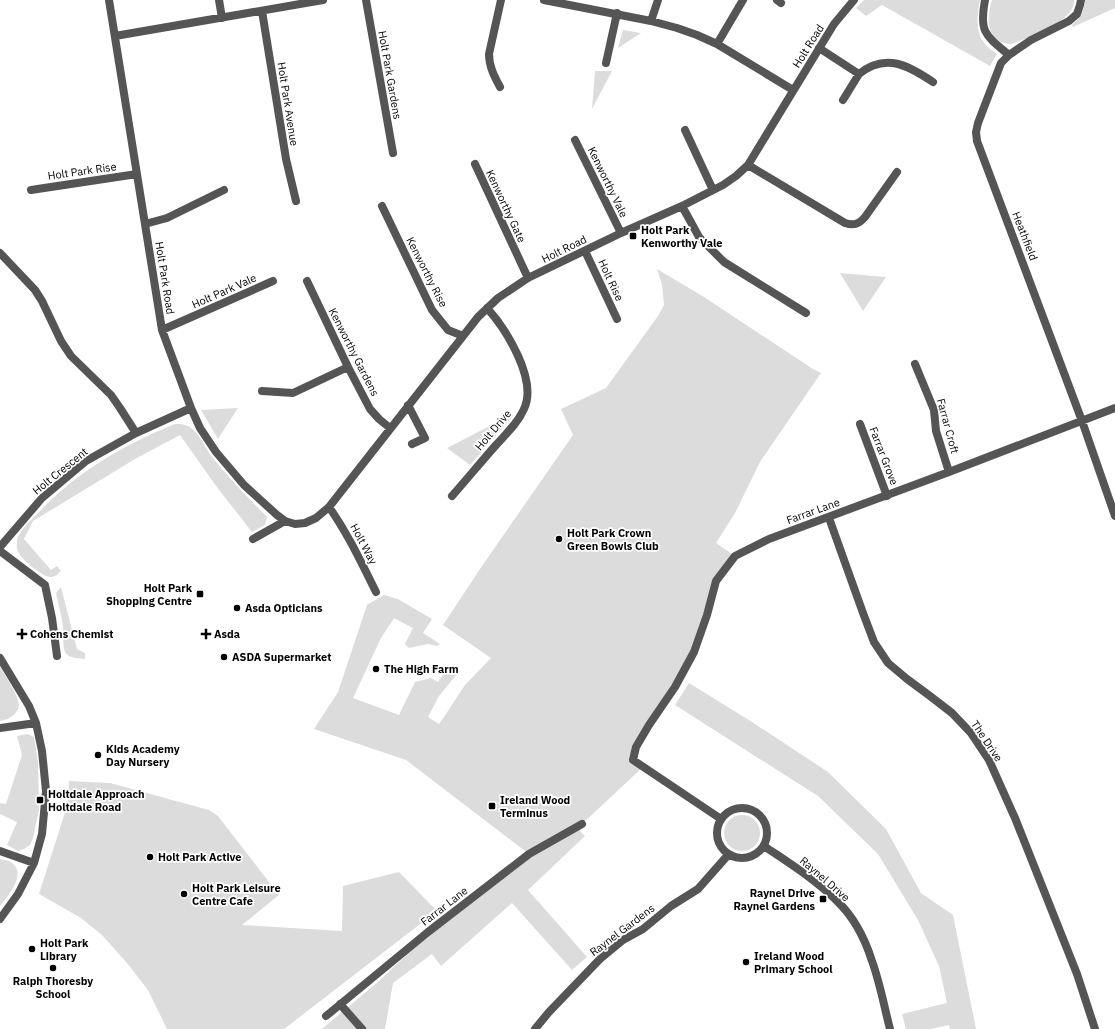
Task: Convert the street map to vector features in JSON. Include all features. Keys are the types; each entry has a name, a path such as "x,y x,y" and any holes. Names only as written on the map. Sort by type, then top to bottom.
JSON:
{"street":[{"name":"Holt Park Road","path":"109,0 162,330 200,428 220,457 244,485 285,521"},
{"path":"219,0 222,18"},
{"path":"115,36 323,0"},
{"name":"Holt Park Gardens","path":"366,0 393,153"},
{"path":"500,87 490,67 489,54 501,0"},
{"path":"548,0 617,13 677,28 697,35 717,44 793,90"},
{"path":"651,21 658,0"},
{"path":"717,44 744,0"},
{"name":"Holt Road","path":"285,521 295,524 305,523 316,518 329,507 408,404 478,317 498,298 528,278 621,233 682,206 736,176 748,165 834,24 854,0"},
{"path":"985,0 982,15 983,28 990,39 1009,55"},
{"name":"Heathfield","path":"1081,0 1077,14 1069,22 1030,40 1009,55 1001,63 976,132 978,141 1082,421 1115,516"},
{"name":"Holt Park Avenue","path":"262,10 286,158 296,201"},
{"path":"606,63 617,13"},
{"path":"819,48 859,74"},
{"path":"843,100 859,74 867,67 876,64 893,63 912,69 933,82"},
{"path":"685,130 713,190"},
{"name":"Kenworthy Vale","path":"575,140 621,233"},
{"name":"Kenworthy Gate","path":"475,164 528,278"},
{"path":"748,165 845,223 851,225 862,222 897,172"},
{"name":"Holt Park Rise","path":"31,190 137,174"},
{"path":"145,224 167,218 224,190"},
{"name":"Kenworthy Rise","path":"382,206 432,310 448,330 463,336"},
{"path":"682,206 699,237 724,262 806,313"},
{"name":"Holt Rise","path":"585,250 617,319"},
{"path":"0,253 35,290 42,301 61,342 71,356 111,395 136,433"},
{"name":"Holt Park Vale","path":"162,330 273,281"},
{"name":"Kenworthy Gardens","path":"307,281 370,409 390,428"},
{"name":"Holt Drive","path":"452,496 516,423 525,408 528,392 526,376 520,360 498,320 488,308"},
{"name":"Farrar Croft","path":"915,364 934,410 936,431 949,472"},
{"path":"262,391 292,393 348,367"},
{"path":"408,404 425,438 412,444"},
{"name":"Holt Crescent","path":"0,547 42,498 86,461 136,433 191,408"},
{"name":"Farrar Lane","path":"721,819 633,760 636,747 649,725 676,687 694,652 707,615 716,581 735,556 769,539 829,518 1115,408"},
{"name":"Farrar Grove","path":"860,424 887,496"},
{"name":"Holt Way","path":"329,507 350,539 376,592"},
{"name":"The Drive","path":"829,518 874,642 888,663 952,713 971,733 989,760 1015,818 1077,974 1095,1029"},
{"path":"253,539 285,521"},
{"path":"0,551 45,585 52,618 57,656"},
{"path":"0,658 29,706 36,723 42,751 46,791 42,834 34,863 18,894 0,919"},
{"path":"0,728 36,723"},
{"path":"743,808 759,814 767,829 767,838 764,846 759,852 752,856 736,858 728,855 722,849 716,835 717,827 721,819 726,813 734,809 743,808"},
{"name":"Farrar Lane","path":"326,1016 428,932 530,854 582,824"},
{"name":"Raynel Drive","path":"764,846 804,872 838,901 850,917 862,936 872,961 880,986 890,1029"},
{"path":"0,851 34,863"},
{"name":"Raynel Gardens","path":"535,1029 554,1006 600,959 623,940 643,929 671,906 698,888 728,855"},
{"path":"340,1004 362,1029"}],"shaded area":[{"path":"864,0 980,0 978,11 978,29 982,40 997,54 990,66 882,5 866,16 856,8"},
{"path":"992,0 1074,0 1073,8 1068,15 1060,21 1040,33 1012,44 1003,43 997,40 990,29 989,15"},
{"path":"1085,0 1115,0 1115,8 1073,27 1072,25 1080,17 1083,11"},
{"path":"623,30 641,33 618,48"},
{"path":"595,71 612,71 592,109"},
{"path":"657,269 704,297 821,373 760,462 735,513 716,543 735,556 716,581 694,652 649,725 633,760 643,767 582,824 580,831 585,836 528,890 587,957 572,970 512,903 441,966 432,954 393,983 385,1029 322,1029 379,981 416,946 529,854 406,760 314,729 338,692 367,605 384,595 398,599 432,619 423,633 440,644 437,646 428,644 409,648 405,644 413,628 394,618 381,638 353,698 399,715 415,682 431,678 438,682 448,667 456,666 458,671 457,674 439,696 428,717 439,724 465,685 491,658 443,625 573,435 561,409 606,388 658,316 664,305 662,285"},
{"path":"840,273 886,277 863,311"},
{"path":"238,408 218,439 201,410"},
{"path":"513,414 513,416 470,465 447,448"},
{"path":"175,424 186,425 195,432 218,465 267,517 265,525 252,532 216,486 180,435 135,459 33,521 24,539 51,570 57,566 61,571 58,574 48,577 34,569 22,558 17,548 18,537 28,523 54,497 103,460 156,432"},
{"path":"61,587 77,649 85,653 85,659 69,656 65,652 62,623 56,593"},
{"path":"0,667 15,692 19,706 12,716 6,720 0,721"},
{"path":"689,683 828,772 886,829 921,893 953,915 976,1029 950,1029 949,1025 931,1029 906,1029 902,1014 947,1003 939,966 918,920 878,854 818,796 675,705"},
{"path":"27,734 34,737 38,762 39,810 30,845 18,851 7,845 17,822 0,814 0,803 6,804 22,755 17,736"},
{"path":"69,781 110,783 209,810 218,816 279,895 242,925 342,931 343,886 399,872 437,911 284,1029 167,1029 148,990 127,963 102,935 81,918 39,894 68,803"},
{"path":"742,815 755,820 760,833 755,846 742,851 729,846 724,833 729,820"},
{"path":"0,859 12,863 18,873 15,885 0,906"}],"place":[{"name":"Holt Park Kenworthy Vale","path":"633,236"},
{"name":"Holt Park Crown Green Bowls Club","path":"559,539"},
{"name":"Holt Park Shopping Centre","path":"200,594"},
{"name":"Asda Opticians","path":"237,608"},
{"name":"Cohens Chemist","path":"22,634"},
{"name":"Asda","path":"206,634"},
{"name":"ASDA Supermarket","path":"224,657"},
{"name":"The High Farm","path":"376,669"},
{"name":"Kids Academy Day Nursery","path":"98,755"},
{"name":"Holtdale Approach Holtdale Road","path":"40,800"},
{"name":"Ireland Wood Terminus","path":"492,806"},
{"name":"Holt Park Active","path":"150,857"},
{"name":"Holt Park Leisure Centre Cafe","path":"184,894"},
{"name":"Raynel Drive Raynel Gardens","path":"823,899"},
{"name":"Holt Park Library","path":"32,949"},
{"name":"Ireland Wood Primary School","path":"746,962"},
{"name":"Ralph Thoresby School","path":"53,968"}]}
